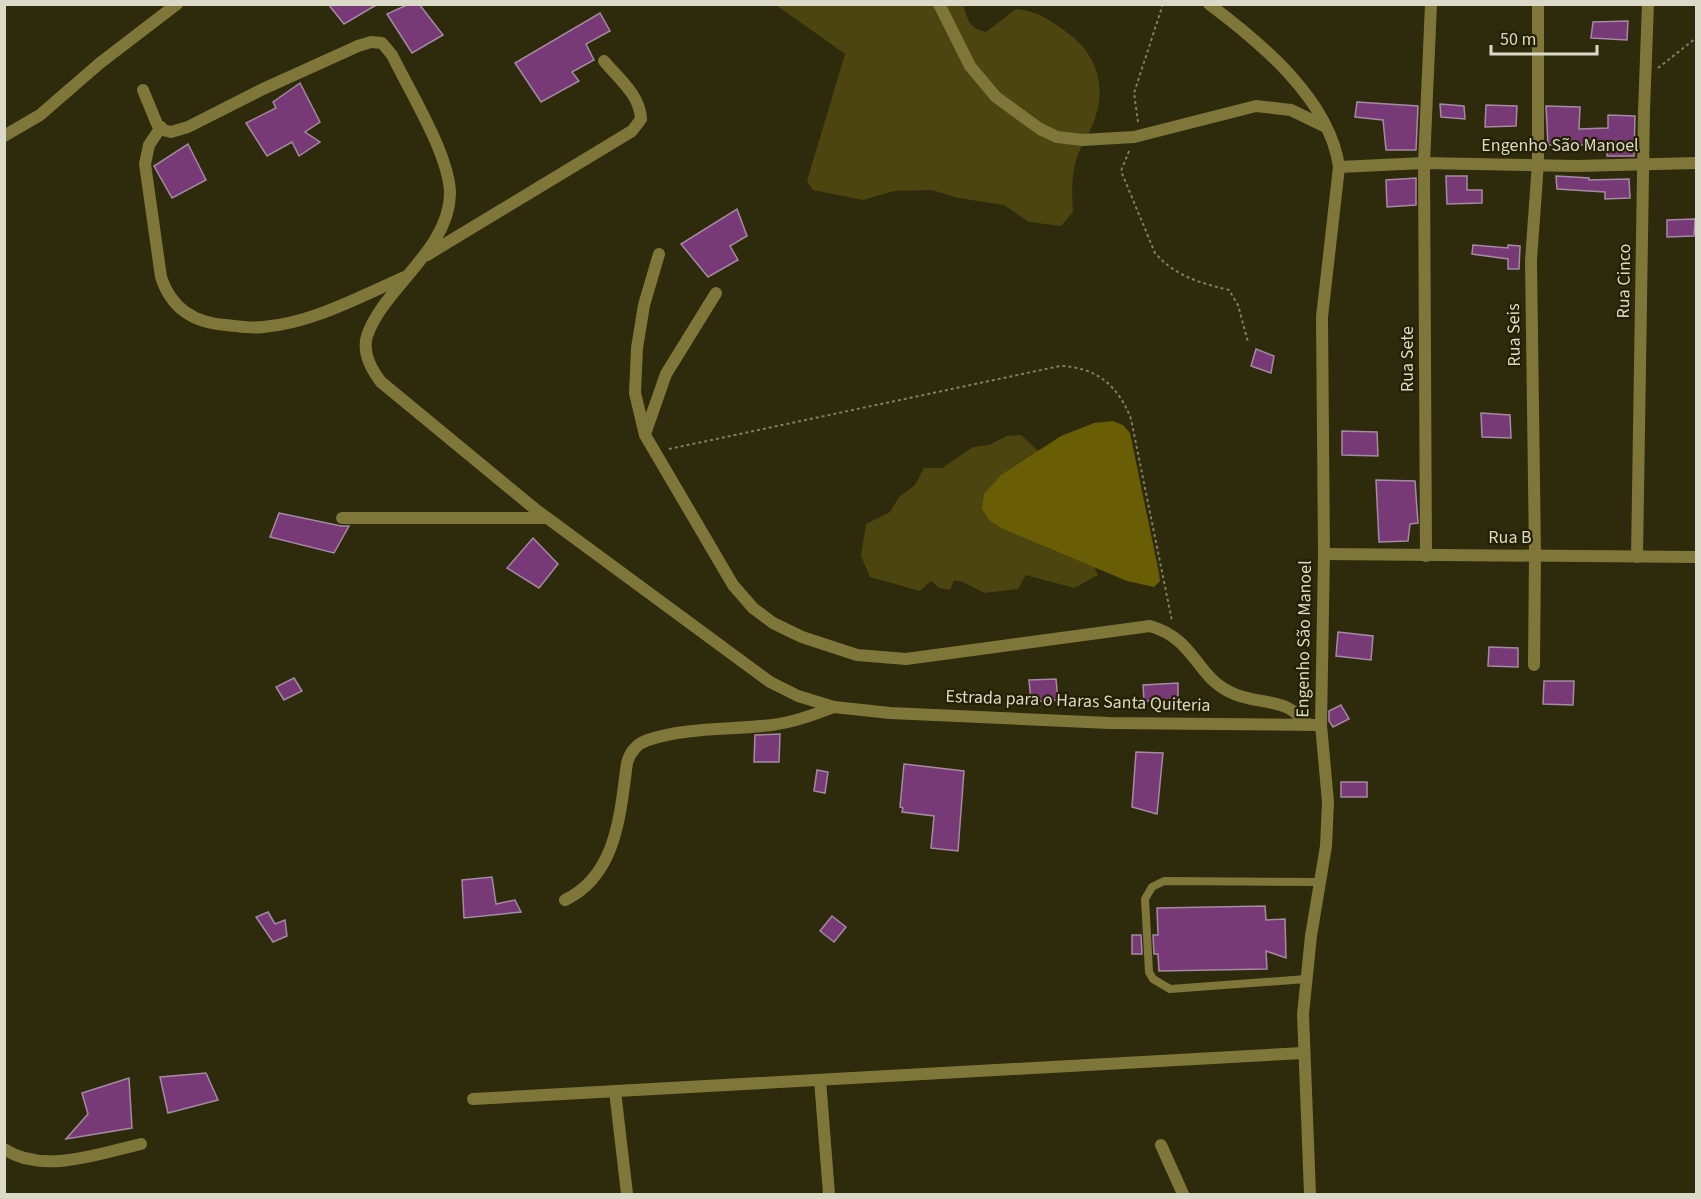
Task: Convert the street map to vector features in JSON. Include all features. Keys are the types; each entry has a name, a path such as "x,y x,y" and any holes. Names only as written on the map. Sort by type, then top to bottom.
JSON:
{"street":[{"path":"4,136 40,115 100,63 177,4"},
{"path":"939,4 970,66 996,97 1018,114 1057,137 1083,140 1134,137 1256,106 1291,110 1325,126"},
{"path":"1209,4 1267,50 1298,84 1336,148 1339,167"},
{"path":"1424,163 1431,4"},
{"name":"Rua Seis","path":"1534,666 1535,555 1531,260 1538,163 1538,4"},
{"name":"Rua Cinco","path":"1637,557 1648,4"},
{"path":"142,90 161,128 171,132 188,127 263,89 358,46 371,42 382,43 392,55 432,136 444,165 450,194 445,218 421,259 367,336 366,352 370,368 381,382 546,518 770,682 798,696 834,707"},
{"path":"421,259 632,131 641,119 640,109 633,94 604,62"},
{"path":"161,128 146,153 147,188 161,277 165,288 182,311 196,319 214,324 260,328 284,325 321,313 408,276"},
{"name":"Engenho São Manoel","path":"1310,1194 1303,1053 1306,979 1326,846 1328,802 1315,725 1324,554 1322,317 1339,167 1424,163 1538,163 1577,166 1696,163"},
{"name":"Rua Sete","path":"1424,163 1426,556"},
{"path":"659,254 644,305 637,348 635,393 645,435 733,585 753,608 773,623 802,637 857,655 906,659 1150,627 1175,636 1215,681 1229,692 1249,700 1281,705 1315,725"},
{"path":"645,435 666,374 716,293"},
{"path":"342,518 546,518"},
{"name":"Rua B","path":"1324,554 1696,557"},
{"path":"565,900 585,888 601,870 616,836 627,763 630,753 637,746 647,740 797,720 834,707"},
{"name":"Estrada para o Haras Santa Quiteria","path":"834,707 890,713 1108,723 1315,725"},
{"path":"473,1099 1303,1053"},
{"path":"820,1080 829,1194"},
{"path":"615,1091 627,1194"},
{"path":"4,1149 36,1160 62,1161 141,1144"},
{"path":"1161,1145 1183,1194"}],"lane":[{"path":"1306,979 1170,988 1154,979 1149,972 1145,899 1152,887 1164,881 1320,882"}],"path":[{"path":"1163,4 1134,93 1138,121 1121,171 1155,253 1163,263 1184,278 1229,290 1238,305 1248,342"},
{"path":"1645,79 1696,38"},
{"path":"654,452 1060,366 1089,369 1114,389 1126,404 1131,418 1175,636"}],"shaded area":[{"path":"776,5 963,5 973,26 986,32 1016,9 1038,14 1057,25 1086,50 1096,70 1100,92 1092,127 1074,167 1073,212 1061,226 1029,222 1004,205 958,198 932,190 894,191 863,200 813,190 807,181 845,54"},
{"path":"1113,421 1123,425 1130,433 1159,573 1160,581 1154,587 1127,581 1001,528 989,520 982,509 984,494 1001,475 1061,436 1094,423"},
{"path":"1021,435 1047,459 1048,548 1094,566 1098,575 1074,588 1026,575 1018,589 984,593 954,580 950,590 939,588 931,581 920,591 870,577 861,556 866,524 890,512 899,497 915,485 924,468 942,468 973,447 989,445 1007,436"}],"building":[{"path":"328,4 378,4 344,24"},
{"path":"409,4 419,4 443,35 412,53 387,14"},
{"path":"600,13 610,31 586,44 594,60 572,72 579,81 541,102 515,63"},
{"path":"1628,21 1627,40 1591,38 1593,22"},
{"path":"300,83 320,122 305,132 320,142 299,156 292,142 267,156 246,123 276,108 273,102"},
{"path":"1357,102 1418,106 1416,150 1386,150 1383,120 1355,117"},
{"path":"1440,104 1464,106 1465,119 1441,117"},
{"path":"1486,105 1517,106 1516,126 1485,127"},
{"path":"1546,106 1580,107 1579,129 1608,128 1608,115 1635,116 1634,156 1607,156 1607,145 1548,145"},
{"path":"188,144 206,180 172,198 154,166"},
{"path":"1446,176 1467,176 1467,190 1482,190 1482,203 1447,204"},
{"path":"1556,176 1589,178 1589,180 1629,179 1630,198 1605,199 1605,192 1557,189"},
{"path":"1416,178 1416,205 1387,207 1386,180"},
{"path":"737,209 747,236 730,246 738,260 708,277 681,244"},
{"path":"1695,219 1694,236 1667,237 1667,220"},
{"path":"1473,245 1508,248 1508,245 1520,246 1519,269 1508,269 1508,259 1472,254"},
{"path":"1256,349 1274,356 1271,373 1251,366"},
{"path":"1481,413 1510,415 1511,438 1482,437"},
{"path":"1342,431 1377,432 1378,456 1342,455"},
{"path":"1376,480 1415,481 1418,523 1410,524 1408,541 1379,542"},
{"path":"279,513 349,526 334,553 270,537"},
{"path":"533,538 558,564 539,588 507,568"},
{"path":"1338,632 1373,636 1371,660 1336,656"},
{"path":"1489,647 1518,648 1518,667 1488,666"},
{"path":"294,678 302,691 284,700 276,687"},
{"path":"1056,679 1058,700 1031,702 1029,680"},
{"path":"1544,681 1574,681 1573,705 1543,704"},
{"path":"1178,683 1178,701 1144,701 1143,685"},
{"path":"1341,705 1349,719 1333,727 1329,721 1329,711"},
{"path":"780,734 779,762 754,762 755,735"},
{"path":"1136,752 1163,753 1157,814 1132,807"},
{"path":"904,764 964,771 958,851 931,848 934,816 902,812 903,808 900,807"},
{"path":"817,770 828,772 825,793 814,791"},
{"path":"1341,782 1367,782 1367,797 1341,797"},
{"path":"492,877 496,904 515,900 521,912 464,918 462,880"},
{"path":"1265,906 1266,920 1285,919 1286,958 1266,951 1267,969 1159,971 1158,954 1154,954 1153,935 1158,935 1157,908"},
{"path":"268,912 275,924 285,920 287,936 273,942 256,917"},
{"path":"832,916 846,927 834,942 820,931"},
{"path":"1132,935 1141,935 1142,954 1132,954"},
{"path":"206,1073 218,1100 168,1113 160,1077"},
{"path":"129,1078 132,1128 66,1139 88,1114 82,1093"}]}
